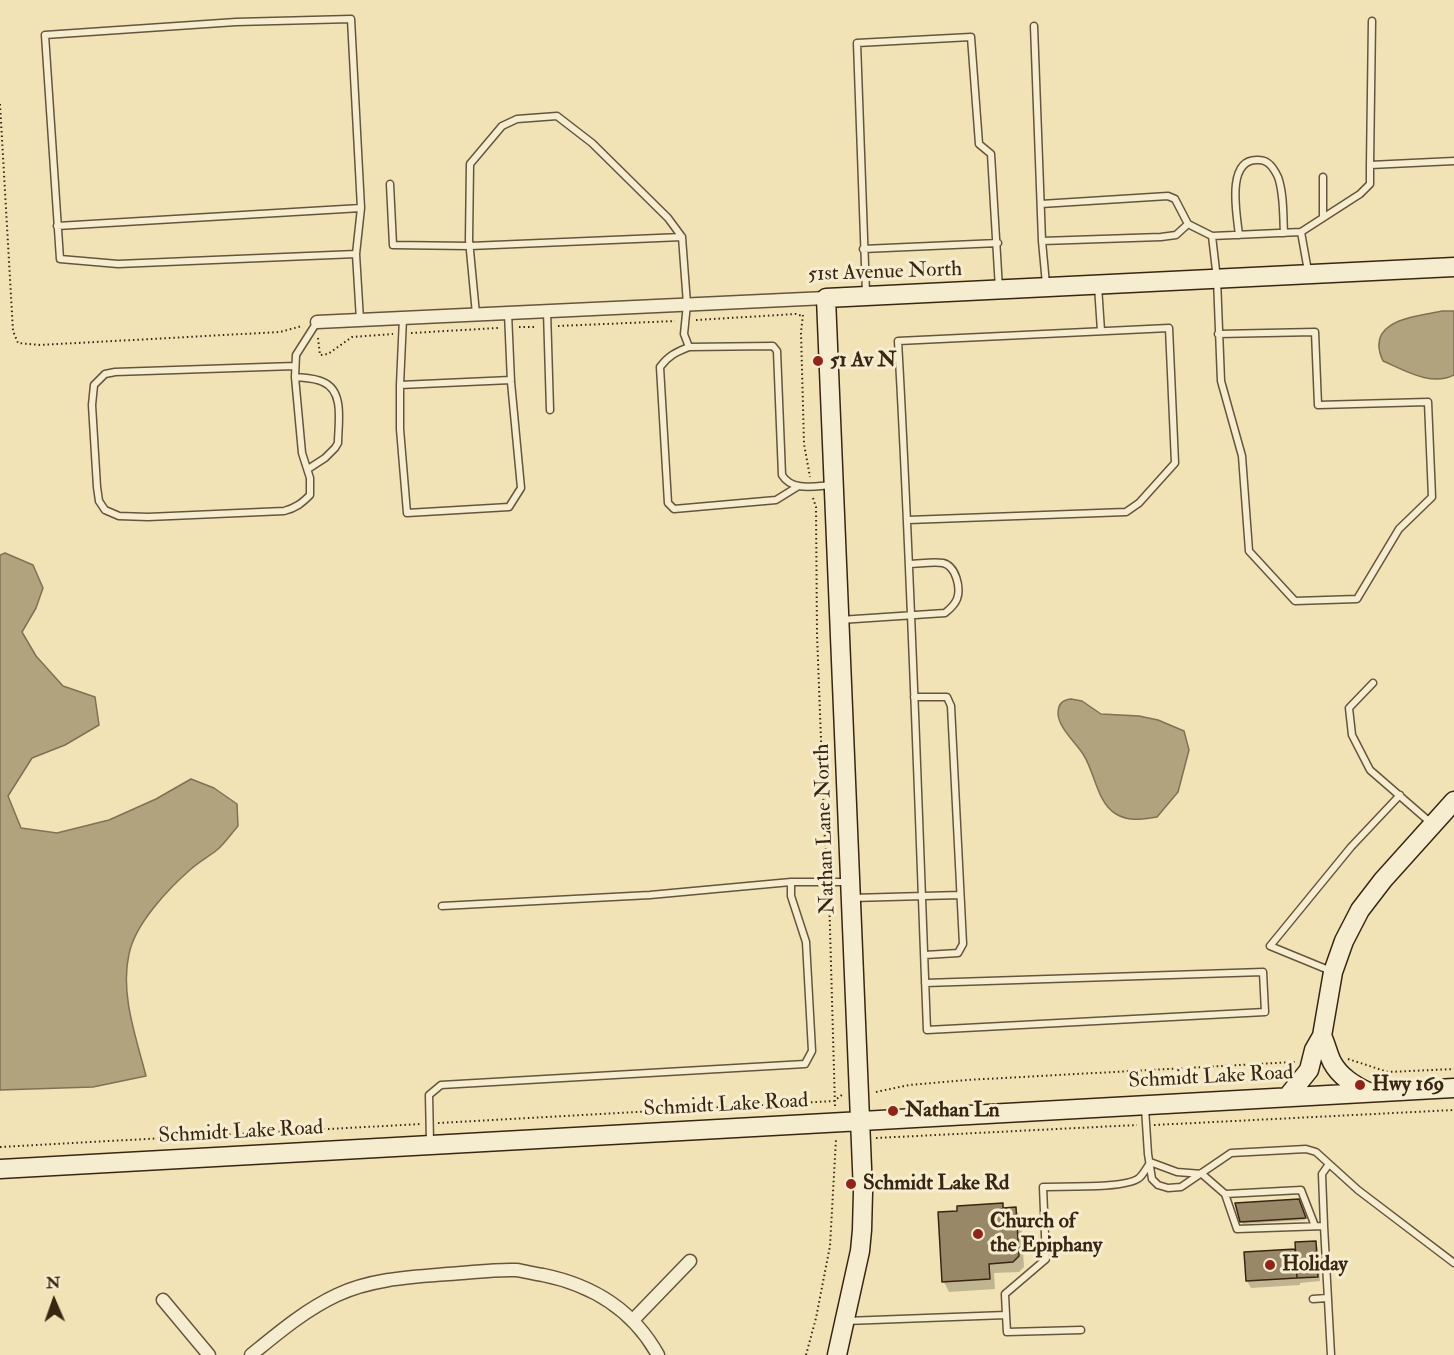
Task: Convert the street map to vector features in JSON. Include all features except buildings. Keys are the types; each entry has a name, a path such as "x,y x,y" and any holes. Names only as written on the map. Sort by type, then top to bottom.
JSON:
{"street":[{"name":"51st Avenue North","path":"317,322 1454,267"},
{"name":"Nathan Lane North","path":"826,298 859,1093 862,1230 856,1272 837,1355"},
{"path":"1288,1096 1309,1070 1314,1050 1322,1036 1333,972 1344,941 1360,910 1383,880 1454,801"},
{"path":"1322,1036 1331,1060 1339,1073 1368,1092"},
{"name":"Schmidt Lake Road","path":"0,1169 1454,1088"},
{"path":"633,1320 690,1261"},
{"path":"251,1355 310,1310 338,1294 374,1282 413,1276 516,1270 562,1279 588,1289 613,1303 633,1320 658,1355"},
{"path":"163,1300 209,1355"}],"lane":[{"path":"356,254 118,264 60,260 45,35 236,22 351,20 361,208 356,254 360,320"},
{"path":"1041,204 1168,196 1175,200 1188,224 1212,236 1300,232 1360,194 1370,184 1372,21"},
{"path":"1034,26 1042,241 1047,288"},
{"path":"866,297 856,43 971,38 978,144 991,154 999,290"},
{"path":"476,314 470,246 470,164 502,126 517,119 557,116 592,142 668,218 681,237 687,304 684,334 689,347"},
{"path":"1239,235 1236,181 1239,171 1254,160 1262,159 1271,164 1279,179 1284,233"},
{"path":"1370,165 1454,161"},
{"path":"1323,177 1323,217"},
{"path":"390,184 393,245 470,246 681,237"},
{"path":"57,226 361,208"},
{"path":"1042,241 1161,237 1176,235 1188,224"},
{"path":"1300,232 1309,275"},
{"path":"1212,236 1217,279 1218,334 1221,381 1242,456 1249,551 1295,601 1357,599 1400,529 1432,496 1428,402 1318,405 1315,332 1218,334"},
{"path":"863,249 998,243"},
{"path":"1098,285 1101,331"},
{"path":"547,311 550,410"},
{"path":"403,318 400,429 407,513 509,507 521,488 511,380 508,313"},
{"path":"296,366 105,374 94,386 92,405 97,487 99,501 105,510 119,516 148,517 284,511 294,509 310,495 310,478 302,453 295,377 296,366 296,355 317,322"},
{"path":"908,520 1126,512 1139,503 1175,463 1169,328 898,341 908,520 927,1029 1265,1012 1263,972 926,983"},
{"path":"796,486 776,500 674,509 668,503 660,367 666,359 689,347 773,346 777,351 782,475 786,481 796,486 834,485"},
{"path":"295,377 328,384 334,391 339,404 338,442 335,448 308,469"},
{"path":"400,385 511,380"},
{"path":"840,620 945,613 953,606 958,596 955,575 950,567 942,563 909,564"},
{"path":"1373,683 1349,708 1352,735 1370,770 1434,825"},
{"path":"914,697 946,697 951,706 963,944 958,953 924,955"},
{"path":"1333,972 1269,946 1351,847 1400,795"},
{"path":"430,1145 429,1095 441,1085 805,1064 812,1051 806,942 791,896 790,882"},
{"path":"442,906 650,895 790,882 828,883 851,890 922,897 960,895"},
{"path":"1145,1104 1152,1179 1158,1185 1168,1188 1181,1187 1231,1153 1306,1149 1316,1152 1386,1212 1454,1263"},
{"path":"1150,1162 1177,1172 1202,1174 1225,1194 1237,1229 1324,1226"},
{"path":"1081,1330 1007,1332 1005,1294 1046,1259 1043,1187 1116,1185 1129,1182 1138,1179 1150,1162"},
{"path":"1329,1164 1322,1174 1331,1355"},
{"path":"1225,1194 1301,1190 1315,1226"},
{"path":"1313,1299 1327,1298"},
{"path":"844,1321 1006,1315"}],"path":[{"path":"0,104 13,331 18,343 40,345 280,332 317,322"},
{"path":"805,299 801,332 804,444 816,507 817,634 836,1122 830,1246 816,1318 806,1355"},
{"path":"1331,1060 1351,1059 1388,1072 1454,1069"},
{"path":"0,1147 834,1101 842,1094 881,1092 909,1085 967,1080 1278,1062 1311,1063"}],"shaded area":[{"path":"1442,311 1454,311 1454,375 1437,379 1427,378 1409,373 1383,361 1379,347 1380,337 1386,329 1406,319"},
{"path":"5,553 33,565 43,588 36,608 22,632 36,656 63,686 95,697 99,725 65,745 32,758 8,796 21,828 57,833 109,820 156,799 191,779 214,788 237,804 238,826 220,847 172,886 145,919 132,943 126,984 134,1031 146,1076 93,1087 0,1090 0,555"},
{"path":"1065,700 1082,701 1101,714 1139,716 1158,720 1184,731 1189,750 1178,792 1157,817 1126,818 1116,814 1105,803 1087,761 1064,730 1059,719 1060,705"}],"place":[{"name":"51 Av N","path":"818,361"},
{"name":"Hwy 169","path":"1360,1085"},
{"name":"Nathan Ln","path":"893,1111"},
{"name":"Schmidt Lake Rd","path":"851,1184"},
{"name":"Church of the Epiphany","path":"978,1234"},
{"name":"Holiday","path":"1270,1265"}]}
